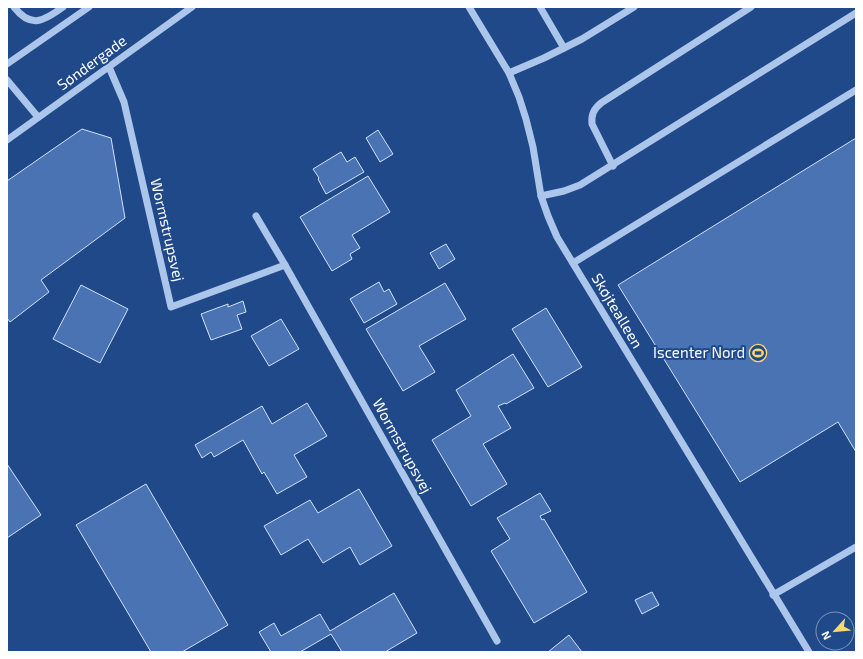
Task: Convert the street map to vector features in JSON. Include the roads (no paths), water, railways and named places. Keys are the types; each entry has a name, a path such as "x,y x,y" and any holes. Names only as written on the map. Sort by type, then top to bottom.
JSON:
{"street":[{"path":"14,7 21,15 34,21 43,20 63,7"},
{"path":"7,64 89,7"},
{"name":"Søndergade","path":"7,140 192,7"},
{"name":"Skøjtealleen","path":"469,7 509,73 526,119 541,196 557,237 808,652"},
{"path":"540,7 564,48"},
{"path":"509,73 582,39 634,7"},
{"path":"613,166 592,124 591,117 594,109 601,102 751,7"},
{"path":"541,196 572,189 613,166 856,13"},
{"name":"Wormstrupsvej","path":"109,67 124,102 171,307 285,265"},
{"path":"7,80 38,118"},
{"path":"573,263 856,90"},
{"name":"Wormstrupsvej","path":"256,216 497,641"},
{"path":"773,595 856,547"}],"place":[{"name":"Iscenter Nord","path":"758,353"}]}
